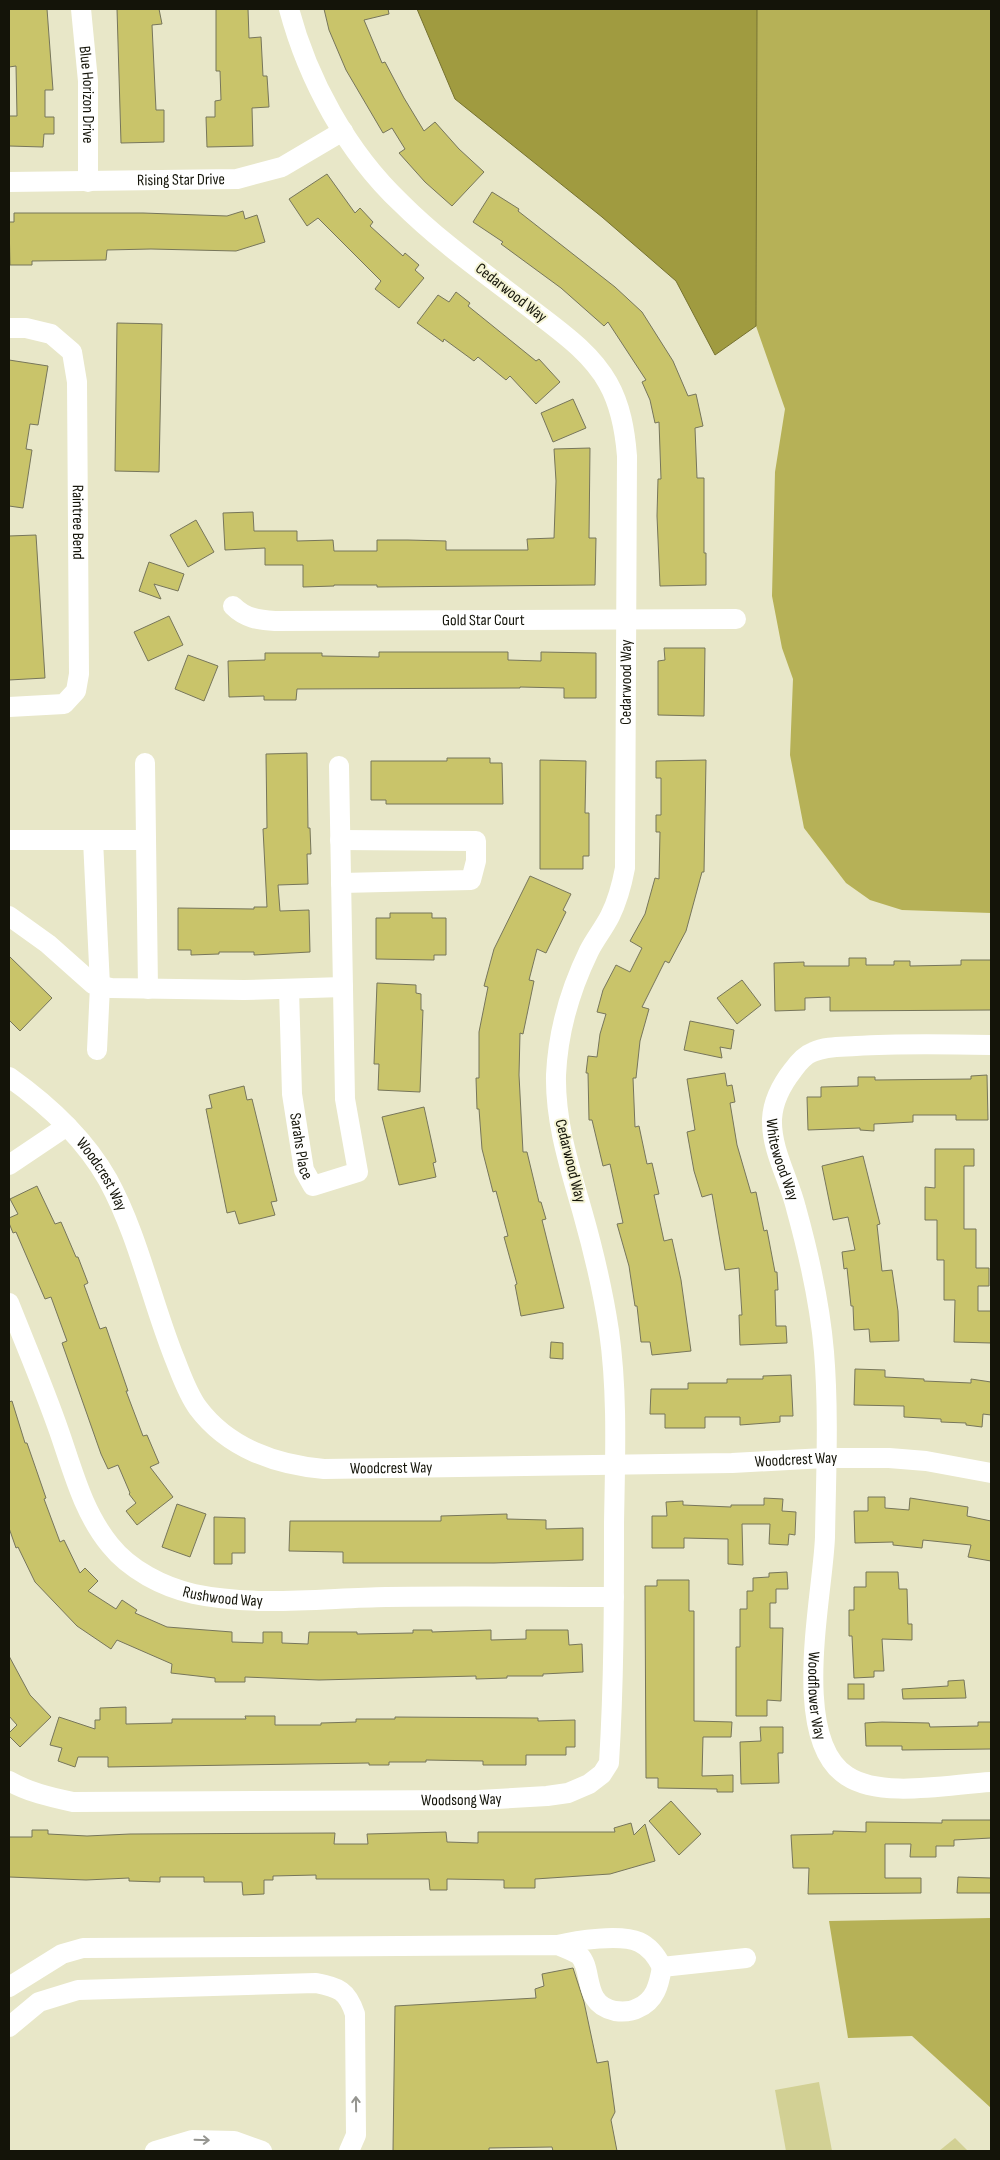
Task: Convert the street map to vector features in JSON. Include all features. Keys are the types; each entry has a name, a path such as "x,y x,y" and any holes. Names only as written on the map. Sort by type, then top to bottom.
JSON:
{"street":[{"name":"Blue Horizon Drive","path":"81,9 88,81 88,182"},
{"name":"Cedarwood Way","path":"289,9 314,76 343,132 385,187 432,232 574,343 599,369 608,384 622,417 627,456 625,868 620,894 610,917 590,949 576,979 561,1034 556,1075 563,1141 601,1283 609,1333 614,1390 615,1465"},
{"name":"Rising Star Drive","path":"9,182 220,181 252,176 296,160 343,132"},
{"name":"Raintree Bend","path":"9,328 26,328 51,334 72,352 77,382 79,674 76,691 64,704 9,707"},
{"name":"Gold Star Court","path":"233,606 240,613 250,618 274,621 736,618"},
{"path":"145,763 148,989"},
{"name":"Sarahs Place","path":"289,989 292,1094 304,1170 313,1186 358,1172 345,1099 339,766"},
{"path":"9,840 146,840"},
{"path":"93,840 100,986 97,1050"},
{"path":"340,840 476,841 476,861 471,880 341,883"},
{"path":"9,916 48,944 93,984 100,986 111,988 244,990 343,987"},
{"name":"Whitewood Way","path":"825,1458 826,1388 824,1350 817,1302 796,1206 774,1140 772,1120 774,1104 780,1090 793,1070 811,1052 824,1049 899,1043 991,1045"},
{"name":"Woodcrest Way","path":"9,1077 38,1099 67,1126 89,1152 107,1179 120,1206 186,1387 197,1406 208,1419 242,1446 271,1460 301,1467 324,1469 732,1463 825,1458 907,1459 991,1473"},
{"path":"9,1165 67,1126"},
{"name":"Rushwood Way","path":"9,1303 44,1391 78,1490 97,1526 111,1546 124,1560 145,1575 166,1585 218,1598 276,1600 387,1597 614,1597"},
{"name":"Woodflower Way","path":"825,1458 825,1540 813,1674 816,1711 825,1750 844,1775 868,1786 894,1789 991,1782"},
{"name":"Woodsong Way","path":"9,1781 48,1797 73,1802 479,1800 568,1793 581,1788 596,1779 609,1763 614,1597 615,1465"},
{"path":"9,1986 62,1954 83,1948 558,1945 576,1940 628,1939 639,1942 649,1948 662,1967"},
{"path":"558,1945 578,1954 583,1961 590,1987 597,2001 607,2009 622,2012 634,2010 645,2005 654,1994 662,1967"},
{"path":"662,1967 746,1958"},
{"path":"9,2027 39,2002 78,1990 316,1983 337,1987 350,1998 355,2014 356,2135 349,2151"},
{"path":"155,2151 192,2140 234,2141 262,2151"}],"shaded area":[{"path":"417,9 757,9 756,326 715,355 676,281 602,217 455,99"},
{"path":"757,9 991,9 991,913 902,910 870,900 846,883 804,828 790,755 793,679 782,648 772,596 775,472 785,409 756,326"},
{"path":"991,1918 991,2108 912,2036 848,2038 829,1921"},
{"path":"819,2082 832,2151 786,2151 775,2090"},
{"path":"955,2138 968,2151 939,2151"}],"building":[{"path":"9,9 47,9 53,90 45,90 45,117 54,117 54,134 44,134 43,147 9,146 9,116 17,116 16,66 9,67"},
{"path":"117,9 159,9 162,24 152,25 156,110 164,110 164,142 121,143"},
{"path":"216,9 248,9 249,38 261,37 263,76 267,76 269,107 252,108 253,146 207,147 206,117 215,117 215,101 221,100 220,71 216,71"},
{"path":"324,9 388,9 389,14 364,20 382,63 385,62 424,131 435,122 459,149 484,172 452,206 425,182 399,153 405,149 392,128 383,133 346,70 329,30"},
{"path":"327,174 355,213 360,208 373,222 370,226 403,256 405,253 419,265 415,270 424,278 399,308 375,289 381,281 318,218 307,226 289,199"},
{"path":"492,192 519,209 518,211 615,287 642,312 673,361 688,396 696,394 703,426 695,428 697,478 704,478 706,585 660,586 657,516 658,479 661,479 659,422 655,423 650,400 642,382 646,380 608,322 604,326 561,288 501,244 503,242 473,222"},
{"path":"243,211 245,219 257,215 265,242 236,251 107,250 106,260 32,261 32,265 10,265 9,222 14,222 14,213 143,213 227,216"},
{"path":"456,292 470,303 468,306 536,361 539,359 560,382 536,404 510,376 506,380 478,357 474,361 444,339 443,342 417,323 438,295 449,302"},
{"path":"117,323 162,324 159,472 115,471"},
{"path":"9,360 48,366 38,425 30,424 26,449 32,450 23,508 9,506"},
{"path":"573,399 586,428 553,442 541,413"},
{"path":"590,448 589,538 596,538 595,585 377,587 377,585 334,585 303,587 303,565 265,565 265,548 225,550 223,513 253,512 254,531 297,531 297,541 333,540 334,551 377,551 377,540 446,541 446,550 528,550 527,539 554,538 556,481 554,449"},
{"path":"196,520 214,552 188,567 170,535"},
{"path":"36,535 45,678 9,680 9,536"},
{"path":"149,562 184,574 178,591 154,584 161,599 139,591"},
{"path":"169,616 183,645 148,661 134,632"},
{"path":"664,648 705,648 704,716 658,715 658,661 665,660"},
{"path":"379,652 508,652 508,660 541,661 541,652 596,653 596,698 564,698 564,688 520,687 297,689 296,700 264,700 264,696 229,697 228,661 265,660 265,653 322,653 322,656 379,657"},
{"path":"188,655 218,666 204,701 175,689"},
{"path":"307,753 308,828 310,828 311,854 307,854 308,884 278,885 280,911 309,910 310,952 254,955 254,952 219,952 219,954 191,955 191,950 178,950 178,908 254,909 254,907 267,907 263,829 267,828 266,754"},
{"path":"447,758 490,758 490,763 502,763 503,804 386,804 386,800 371,800 371,761 447,761"},
{"path":"540,760 586,761 585,813 589,813 589,856 583,856 583,869 540,869"},
{"path":"706,760 704,872 702,872 686,931 669,963 665,961 642,1007 649,1009 640,1041 636,1078 633,1078 635,1127 639,1126 647,1164 652,1163 659,1194 654,1195 664,1241 672,1239 681,1280 691,1351 652,1355 650,1342 641,1342 637,1306 635,1306 629,1266 617,1224 623,1223 610,1164 603,1166 592,1120 589,1120 588,1073 586,1073 588,1056 597,1057 600,1034 606,1014 597,1012 603,990 616,965 630,972 642,948 630,941 645,914 655,878 659,879 660,832 656,832 656,815 661,815 661,778 656,778 656,761"},
{"path":"530,876 571,894 563,910 566,912 546,953 537,949 529,980 534,981 523,1034 520,1033 519,1075 523,1152 527,1152 539,1202 541,1202 546,1219 542,1220 564,1308 521,1316 515,1285 517,1284 504,1237 508,1236 496,1191 493,1192 482,1149 479,1109 477,1109 476,1078 479,1078 479,1032 488,987 484,986 494,949"},
{"path":"390,913 432,913 432,918 446,918 446,955 434,955 434,960 376,959 376,918 390,918"},
{"path":"9,956 52,998 20,1031 9,1020"},
{"path":"849,958 866,958 866,965 894,965 894,961 910,961 910,966 961,965 961,960 991,960 991,1010 830,1011 830,997 805,998 805,1010 775,1011 774,963 804,962 804,966 849,966"},
{"path":"742,980 761,1005 737,1024 717,998"},
{"path":"377,983 416,985 416,993 421,994 421,1010 423,1010 420,1092 378,1090 379,1064 374,1064"},
{"path":"690,1021 734,1030 731,1049 720,1047 722,1058 684,1050"},
{"path":"725,1073 727,1086 732,1085 735,1102 730,1103 737,1145 751,1193 756,1192 764,1231 767,1230 775,1272 777,1272 778,1290 775,1290 776,1326 786,1326 787,1343 740,1345 739,1315 742,1315 739,1268 725,1270 712,1194 702,1197 694,1171 687,1132 695,1130 687,1079"},
{"path":"987,1075 988,1120 956,1120 956,1115 913,1115 913,1122 874,1124 874,1131 860,1130 860,1128 808,1130 807,1097 821,1097 821,1087 858,1086 858,1077 875,1077 875,1080 971,1079 971,1076"},
{"path":"244,1086 247,1100 252,1099 277,1201 271,1202 275,1215 239,1224 235,1211 227,1213 206,1109 212,1108 209,1095"},
{"path":"424,1107 436,1162 433,1163 436,1177 399,1185 382,1117"},
{"path":"935,1149 974,1149 974,1166 964,1166 964,1229 976,1229 976,1268 989,1268 989,1286 978,1286 978,1311 991,1311 991,1343 954,1342 955,1300 944,1300 944,1260 937,1260 937,1220 925,1220 925,1187 935,1188"},
{"path":"863,1156 880,1224 877,1225 882,1271 892,1270 898,1311 899,1341 870,1342 869,1329 854,1330 853,1306 851,1306 847,1268 844,1269 842,1252 855,1250 848,1217 833,1220 822,1166"},
{"path":"37,1186 55,1224 61,1222 76,1257 78,1257 88,1283 84,1285 100,1329 106,1327 128,1391 126,1391 143,1436 147,1435 159,1463 150,1467 173,1497 137,1525 126,1511 136,1503 129,1494 118,1465 108,1469 101,1454 62,1343 67,1341 51,1297 45,1299 16,1232 13,1233 9,1223 9,1218 18,1214 10,1199"},
{"path":"551,1342 563,1343 563,1359 550,1358"},
{"path":"855,1369 885,1370 885,1377 924,1379 924,1381 971,1383 971,1379 991,1382 991,1415 983,1414 982,1427 966,1425 966,1423 941,1422 941,1419 904,1417 904,1406 854,1405"},
{"path":"791,1375 793,1416 780,1416 780,1422 740,1425 740,1417 705,1417 705,1428 665,1428 665,1414 650,1414 651,1389 688,1389 688,1383 727,1383 727,1379 763,1379 763,1376"},
{"path":"12,1401 60,1542 64,1540 80,1573 85,1568 98,1581 88,1591 116,1609 122,1600 137,1610 135,1613 167,1627 232,1632 232,1642 263,1643 263,1632 282,1632 282,1643 308,1644 309,1632 357,1632 357,1634 413,1633 413,1630 432,1630 432,1632 491,1630 491,1640 526,1639 526,1630 568,1630 569,1645 582,1644 583,1672 476,1679 476,1676 319,1680 245,1677 245,1682 215,1682 215,1678 171,1673 172,1664 117,1640 111,1649 77,1626 35,1582 18,1547 16,1548 9,1528 9,1402"},
{"path":"868,1497 885,1497 885,1508 909,1510 910,1498 968,1507 967,1516 991,1521 991,1561 968,1557 971,1545 923,1540 922,1548 893,1545 893,1542 855,1543 854,1511 868,1511"},
{"path":"764,1498 783,1499 782,1511 796,1512 795,1535 789,1534 788,1545 769,1544 770,1524 742,1524 743,1565 728,1564 728,1539 684,1538 684,1548 652,1548 652,1516 667,1516 666,1502 683,1501 683,1505 731,1507 731,1505 764,1505"},
{"path":"177,1504 206,1514 190,1557 162,1547"},
{"path":"507,1514 507,1519 546,1520 546,1529 583,1528 583,1560 494,1563 343,1563 343,1552 289,1551 290,1521 441,1521 441,1516"},
{"path":"214,1517 245,1518 245,1553 232,1553 232,1564 214,1564"},
{"path":"787,1572 788,1589 776,1589 776,1603 770,1603 770,1628 783,1628 781,1701 767,1700 767,1716 736,1716 736,1647 740,1647 740,1609 747,1609 747,1591 753,1591 753,1578 769,1577 769,1573"},
{"path":"866,1572 898,1572 899,1589 907,1589 908,1624 912,1624 912,1640 882,1639 884,1671 874,1671 874,1677 854,1678 852,1636 849,1636 849,1610 854,1610 854,1587 866,1587"},
{"path":"657,1580 689,1580 689,1611 694,1611 694,1721 732,1722 731,1737 703,1737 702,1776 733,1775 733,1792 717,1792 717,1789 658,1788 658,1778 646,1778 645,1586 657,1586"},
{"path":"9,1656 30,1695 51,1717 20,1747 9,1736 9,1733 17,1725 9,1716"},
{"path":"964,1680 966,1698 903,1699 902,1689 948,1686 948,1681"},
{"path":"848,1684 864,1684 864,1699 848,1699"},
{"path":"126,1707 126,1724 172,1723 172,1719 246,1719 245,1716 275,1716 275,1725 321,1725 321,1723 356,1722 356,1719 395,1719 395,1717 538,1718 538,1721 575,1720 575,1747 566,1747 566,1755 526,1755 526,1765 483,1765 483,1761 426,1760 426,1762 389,1762 389,1765 369,1765 369,1763 108,1767 108,1757 78,1757 75,1767 58,1761 62,1748 50,1745 59,1717 95,1729 95,1720 100,1720 100,1708"},
{"path":"978,1722 991,1722 991,1749 902,1750 902,1746 866,1746 865,1723 929,1723 930,1727 978,1726"},
{"path":"760,1727 783,1727 783,1753 778,1753 779,1783 741,1784 740,1742 761,1741"},
{"path":"671,1801 701,1834 679,1855 649,1821"},
{"path":"942,1820 991,1820 991,1838 954,1840 954,1846 936,1846 936,1857 910,1857 911,1844 885,1844 885,1878 921,1878 921,1893 808,1894 809,1868 793,1868 791,1835 833,1834 833,1831 866,1832 866,1822 942,1823"},
{"path":"631,1823 634,1835 645,1824 655,1861 610,1874 535,1879 535,1888 504,1888 504,1880 447,1879 447,1890 430,1890 429,1879 316,1879 316,1875 273,1876 273,1880 264,1880 264,1894 243,1895 242,1882 204,1882 204,1877 160,1877 160,1882 129,1881 129,1878 86,1880 9,1877 9,1837 32,1837 32,1830 48,1830 48,1834 87,1836 335,1833 334,1844 368,1844 367,1834 446,1832 447,1842 478,1843 478,1832 615,1832 614,1828"},
{"path":"958,1877 991,1878 991,1893 957,1893"},
{"path":"573,1968 584,2002 597,2063 608,2061 615,2112 611,2120 617,2151 553,2151 552,2147 489,2148 489,2151 393,2151 395,2006 536,1998 535,1989 544,1986 542,1974"}]}
